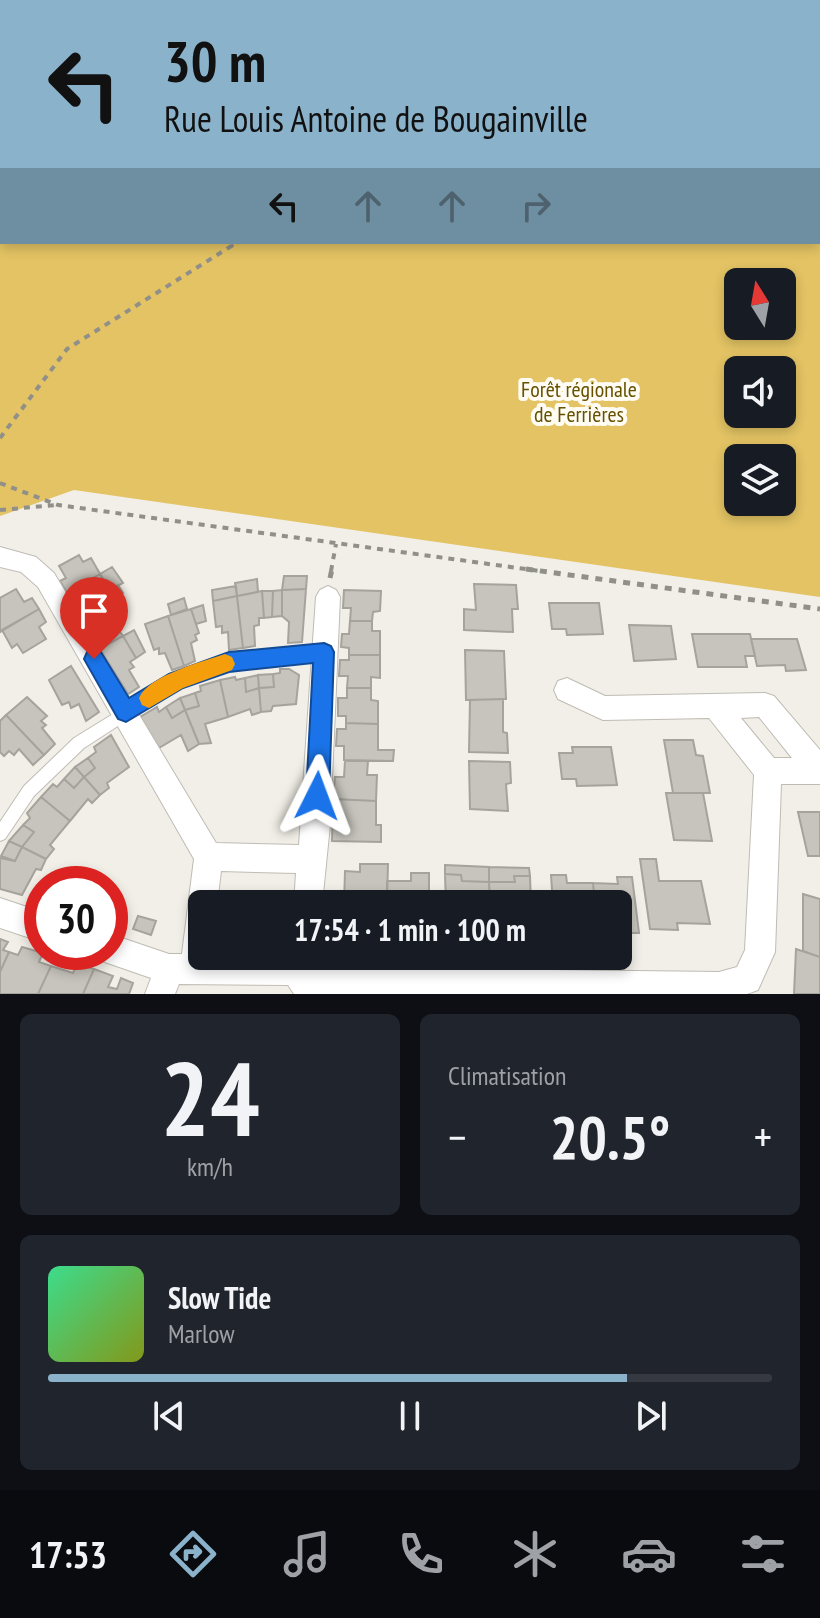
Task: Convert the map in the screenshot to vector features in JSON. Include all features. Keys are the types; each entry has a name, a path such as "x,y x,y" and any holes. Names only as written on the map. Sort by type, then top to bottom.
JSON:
{"street":[{"path":"0,557 28,564 46,580 126,712 208,857 204,890"},
{"path":"309,890 316,825 328,597"},
{"path":"567,690 603,708 765,705 820,770"},
{"path":"128,957 175,977 303,976 504,989 719,987 747,979 760,952 768,771 715,706"},
{"path":"768,771 820,770"},
{"path":"208,857 311,859"},
{"path":"0,913 24,921"},
{"path":"175,977 188,945"}],"lane":[{"path":"0,834 29,791 79,743 177,681 229,662 324,652"}],"path":[{"path":"0,438 67,349 236,244"},
{"path":"0,483 58,505"},
{"path":"0,510 58,505 820,609"},
{"path":"328,597 336,543"}],"green space":[{"name":"Forêt régionale de Ferrières","path":"0,244 820,244 820,597 74,490 0,516"}],"building":[{"path":"79,555 83,562 91,558 100,574 67,593 60,581 66,578 59,566"},
{"path":"112,567 123,583 110,590 100,574"},
{"path":"100,574 110,590 118,585 123,593 88,614 80,601 74,605 67,593"},
{"path":"284,576 307,576 306,589 282,590"},
{"path":"257,579 258,592 237,596 235,583"},
{"path":"474,584 516,585 518,609 512,609 513,632 464,630 464,609 476,610"},
{"path":"236,586 237,596 213,601 212,590"},
{"path":"16,589 24,602 32,598 39,609 0,632 0,598"},
{"path":"306,589 302,642 288,643 289,622 282,616 282,590"},
{"path":"282,590 282,616 272,617 273,591"},
{"path":"344,590 381,591 380,611 373,612 372,621 350,621 351,608 343,608"},
{"path":"262,591 273,591 272,617 264,618"},
{"path":"262,591 264,618 259,618 259,625 254,626 255,646 243,648 237,596"},
{"path":"237,596 243,648 229,650 228,632 222,633 222,626 216,627 213,601"},
{"path":"184,598 187,609 171,615 168,604"},
{"path":"549,603 599,603 603,634 567,635 566,629 552,629"},
{"path":"203,605 206,621 196,624 191,609"},
{"path":"39,609 46,622 39,627 46,639 23,653 17,644 12,648 2,630"},
{"path":"191,609 199,633 195,635 197,640 191,643 195,661 184,666 168,616"},
{"path":"168,616 184,666 172,670 165,653 159,654 159,648 154,650 145,624"},
{"path":"350,621 372,621 372,631 380,631 380,655 349,655 349,648 341,647 342,634 349,634"},
{"path":"629,625 671,626 676,659 634,661"},
{"path":"116,627 123,636 103,647 97,637"},
{"path":"134,630 145,652 136,658 123,636"},
{"path":"692,634 750,634 755,656 745,656 747,667 698,667"},
{"path":"123,636 136,658 130,662 134,667 129,670 139,687 128,694 100,649"},
{"path":"751,639 797,639 806,670 786,671 785,665 757,666"},
{"path":"465,650 504,651 506,699 466,700"},
{"path":"349,655 380,655 380,678 371,677 371,688 347,688 348,676 339,676 340,660 349,660"},
{"path":"71,666 99,712 86,721 79,704 71,708 69,702 62,705 49,680"},
{"path":"280,669 289,669 299,675 296,704 273,706 271,711 261,712 259,688 274,687 273,674 280,673"},
{"path":"273,674 274,687 259,688 258,675"},
{"path":"258,675 259,688 246,692 245,678"},
{"path":"235,677 236,680 245,678 246,692 259,688 261,712 252,715 250,709 228,717 220,680"},
{"path":"220,680 228,717 205,724 211,743 199,744 185,710 199,706 195,693 201,691 200,686"},
{"path":"347,688 371,688 371,700 378,701 378,724 346,723 346,716 338,716 338,698 347,698"},
{"path":"195,693 199,706 185,710 180,698"},
{"path":"27,697 47,716 41,721 46,725 42,728 55,744 44,755 6,715"},
{"path":"180,698 185,710 172,718 166,707"},
{"path":"503,699 503,732 507,733 508,753 469,752 470,700"},
{"path":"157,707 159,712 166,707 172,718 185,710 199,744 188,751 181,735 159,748 140,717"},
{"path":"6,715 44,755 33,765 19,749 14,755 9,751 4,756 0,752 0,721"},
{"path":"346,723 378,724 378,750 394,750 393,761 344,760 344,746 336,746 337,729 346,729"},
{"path":"111,735 129,767 107,783 109,788 100,795 84,777 95,768 88,758 96,752 94,747"},
{"path":"664,740 693,740 696,755 703,756 710,793 673,793"},
{"path":"572,747 611,747 617,785 577,786 576,779 562,779 559,753 573,753"},
{"path":"88,758 95,768 84,777 75,767"},
{"path":"345,761 368,761 367,775 377,775 376,801 333,799 335,777 344,777"},
{"path":"469,761 510,762 511,783 506,784 508,811 470,809"},
{"path":"75,767 84,777 74,788 64,779"},
{"path":"84,777 100,795 92,803 88,799 70,821 41,797 53,784 57,787 64,779 74,788"},
{"path":"666,793 703,793 712,841 674,840"},
{"path":"41,797 70,821 50,845 54,849 46,859 22,847 34,832 23,825 30,818 27,813"},
{"path":"333,799 376,801 376,825 381,825 381,842 332,841"},
{"path":"798,812 820,812 820,856 808,856"},
{"path":"23,825 34,832 22,847 9,841"},
{"path":"9,841 22,847 15,861 1,856"},
{"path":"22,847 46,859 43,866 24,866 22,895 0,889 0,858 15,861"},
{"path":"640,859 656,859 659,881 701,881 710,924 677,923 678,930 650,929"},
{"path":"360,864 388,864 387,890 344,890 345,871 360,872"},
{"path":"445,865 489,867 489,882 462,881 461,875 445,874"},
{"path":"489,867 529,868 530,876 514,876 515,882 489,882"},
{"path":"411,873 429,873 429,890 387,890 387,881 411,881"},
{"path":"445,874 461,875 462,881 489,882 489,890 446,890"},
{"path":"551,875 566,875 567,883 593,883 594,890 552,890"},
{"path":"514,876 530,876 530,890 489,890 489,882 515,882"},
{"path":"617,877 632,877 639,933 632,933 632,890 594,890 593,883 618,884"},
{"path":"803,894 820,899 820,957 803,951"},
{"path":"138,916 156,921 151,935 133,929"},
{"path":"0,939 8,942 3,950 9,952 0,972"},
{"path":"24,948 24,970 49,970 38,994 0,994 0,972 9,952 18,955"},
{"path":"796,949 820,957 820,994 794,994"},
{"path":"49,970 73,973 74,970 94,970 83,994 38,994"},
{"path":"94,970 113,976 108,987 117,989 121,978 133,983 129,994 83,994"}],"slow traffic":[{"path":"149,698 177,681 225,664"}],"route":[{"path":"94,659 126,712 177,681 229,662 324,652 317,796"}]}
